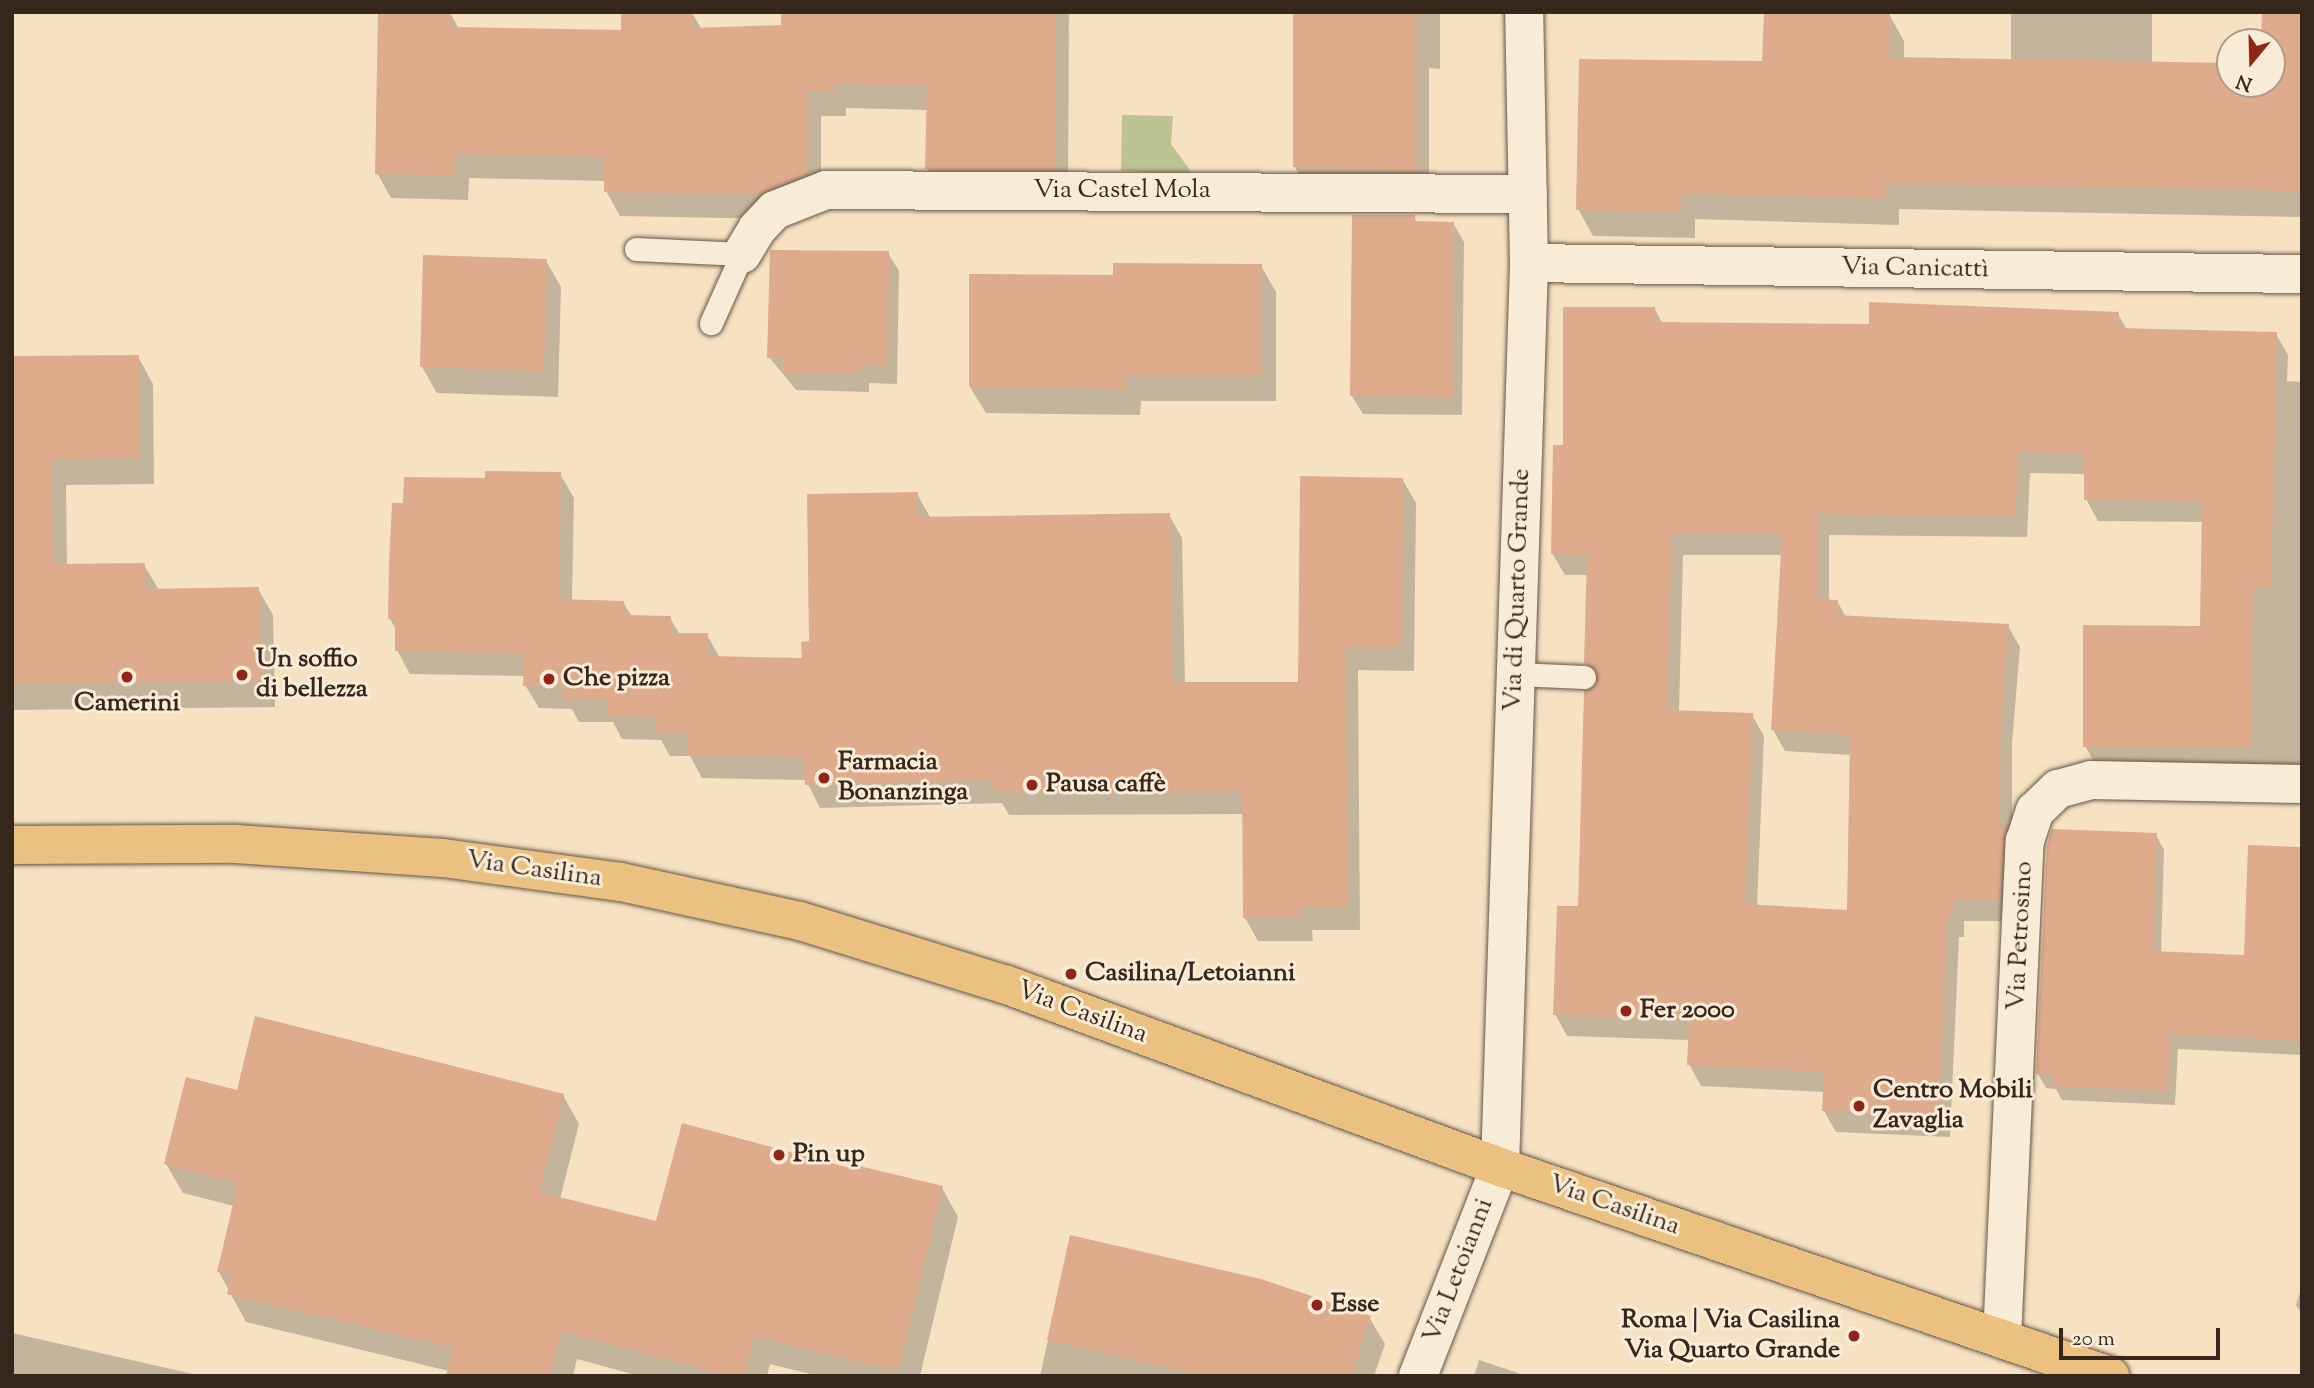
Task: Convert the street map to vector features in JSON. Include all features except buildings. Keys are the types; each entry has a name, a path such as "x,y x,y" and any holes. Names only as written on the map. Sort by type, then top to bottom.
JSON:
{"main road":[{"name":"Via Casilina","path":"12,845 236,844 395,853 575,875 719,902 849,934 964,970 1500,1167 2110,1376"}],"street":[{"name":"Via di Quarto Grande","path":"1500,1167 1529,263 1524,12"},
{"name":"Via Castel Mola","path":"743,254 757,229 775,210 826,190 1528,194"},
{"name":"Via Canicattì","path":"1529,263 2302,274"},
{"name":"Via Petrosino","path":"2002,1339 2025,841 2035,811 2058,789 2091,780 2302,784"},
{"name":"Via Letoianni","path":"1418,1376 1500,1167"}],"lane":[{"path":"636,249 743,254 711,323"},
{"path":"1516,674 1584,677"}],"green space":[{"path":"1122,115 1173,116 1171,144 1192,173 1153,186 1147,172 1121,171"}],"place":[{"name":"Un soffio di bellezza","path":"242,675"},
{"name":"Camerini","path":"127,677"},
{"name":"Che pizza","path":"549,679"},
{"name":"Farmacia Bonanzinga","path":"824,778"},
{"name":"Pausa caffè","path":"1032,785"},
{"name":"Casilina/Letoianni","path":"1071,974"},
{"name":"Fer 2000","path":"1626,1011"},
{"name":"Centro Mobili Zavaglia","path":"1859,1106"},
{"name":"Pin up","path":"779,1155"},
{"name":"Esse","path":"1317,1305"},
{"name":"Roma | Via Casilina Via Quarto Grande","path":"1854,1336"}]}
